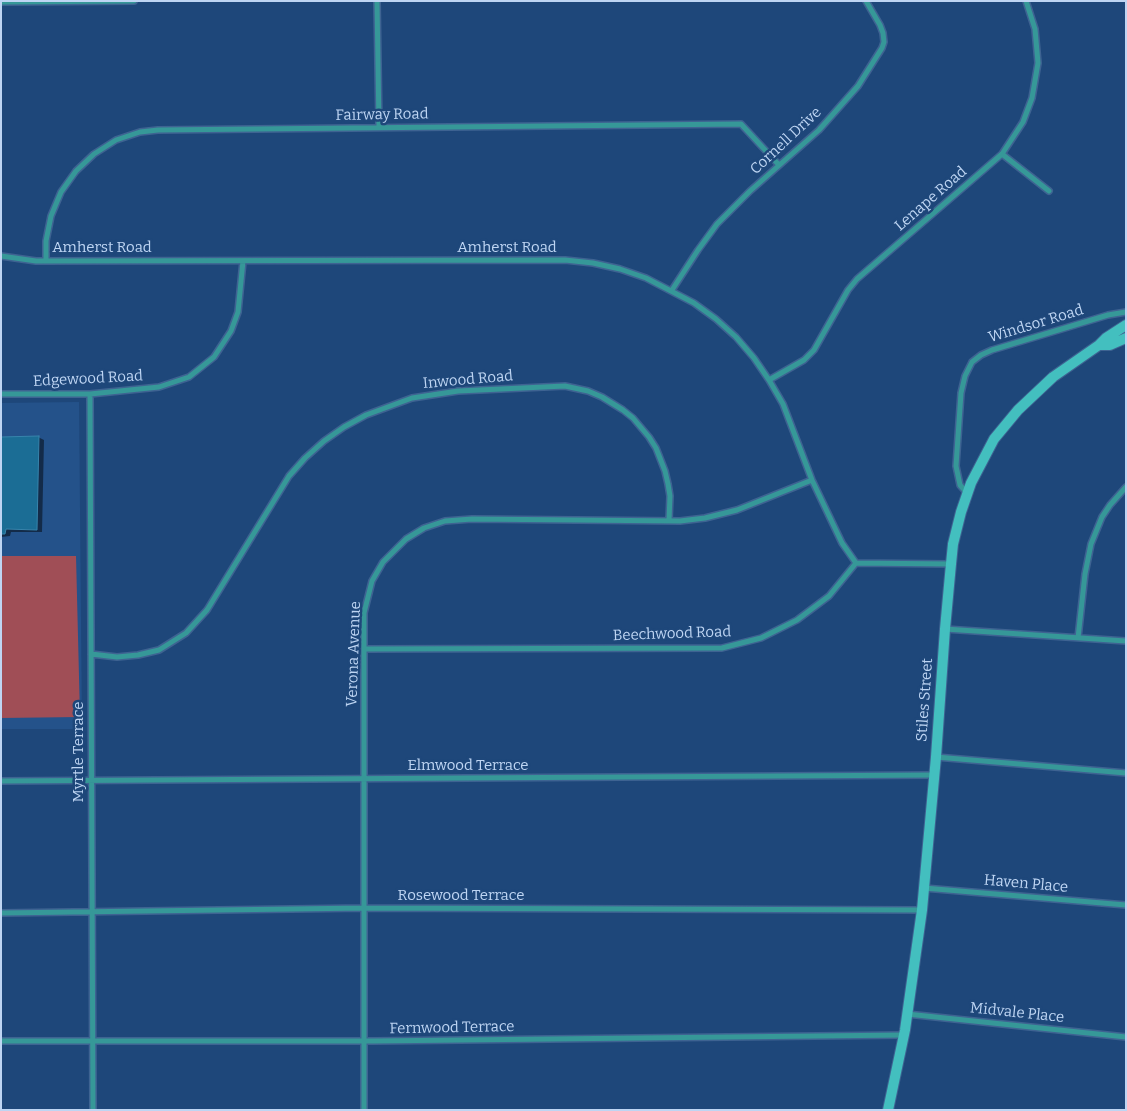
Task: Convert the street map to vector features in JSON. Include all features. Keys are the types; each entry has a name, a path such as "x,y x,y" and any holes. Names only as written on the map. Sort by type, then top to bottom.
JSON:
{"main road":[{"name":"Stiles Street","path":"888,1110 904,1035 922,910 935,775 945,629 956,529 967,493 994,439 1018,410 1053,377 1126,325"},
{"name":"Stiles Street","path":"1099,345 1110,345 1126,338"}],"street":[{"path":"1,2 134,1"},
{"path":"377,1 379,127"},
{"name":"Cornell Drive","path":"672,290 717,224 750,191 819,130 858,86 882,48 883,33 866,1"},
{"name":"Lenape Road","path":"770,380 804,360 814,350 848,290 857,279 1002,154 1023,122 1032,98 1038,63 1035,29 1026,1"},
{"name":"Fairway Road","path":"46,261 46,241 51,216 68,181 94,154 116,140 158,130 741,124 779,165"},
{"path":"1002,154 1050,191"},
{"name":"Amherst Road","path":"1,256 22,260 46,261 564,260 593,263 620,269 646,278 672,290 716,319 754,358 770,380 783,404 812,480 842,543 856,563"},
{"name":"Edgewood Road","path":"1,394 90,394 170,385 189,376 206,364 224,345 235,322 241,297 243,260"},
{"name":"Windsor Road","path":"967,493 960,485 956,466 961,393 965,376 972,362 992,350 1108,315 1126,312"},
{"name":"Inwood Road","path":"91,654 117,657 138,656 159,650 186,633 207,610 289,476 305,458 324,441 351,423 388,405 412,398 458,390 565,386 588,391 602,397 624,410 633,418 656,448 668,484 670,496 669,520"},
{"name":"Myrtle Terrace","path":"90,394 93,1110"},
{"name":"Verona Avenue","path":"364,1110 364,613 372,581 390,554 406,539 424,528 445,521 472,519 669,520 706,518 737,510 812,480"},
{"path":"1078,638 1085,574 1091,544 1102,517 1126,487"},
{"path":"856,563 951,564"},
{"name":"Beechwood Road","path":"364,649 722,648 761,638 797,620 829,596 856,563"},
{"path":"945,629 1126,641"},
{"path":"936,757 1126,774"},
{"name":"Elmwood Terrace","path":"1,781 935,775"},
{"name":"Haven Place","path":"924,888 1126,905"},
{"name":"Rosewood Terrace","path":"1,913 364,908 922,910"},
{"name":"Midvale Place","path":"906,1014 1126,1037"},
{"name":"Fernwood Terrace","path":"1,1041 364,1041 904,1035"}],"shaded area":[{"path":"79,402 82,729 1,729 1,403"},
{"path":"1,556 76,556 80,717 1,718"}],"building":[{"path":"39,436 37,530 6,529 5,534 1,534 1,437"}]}
